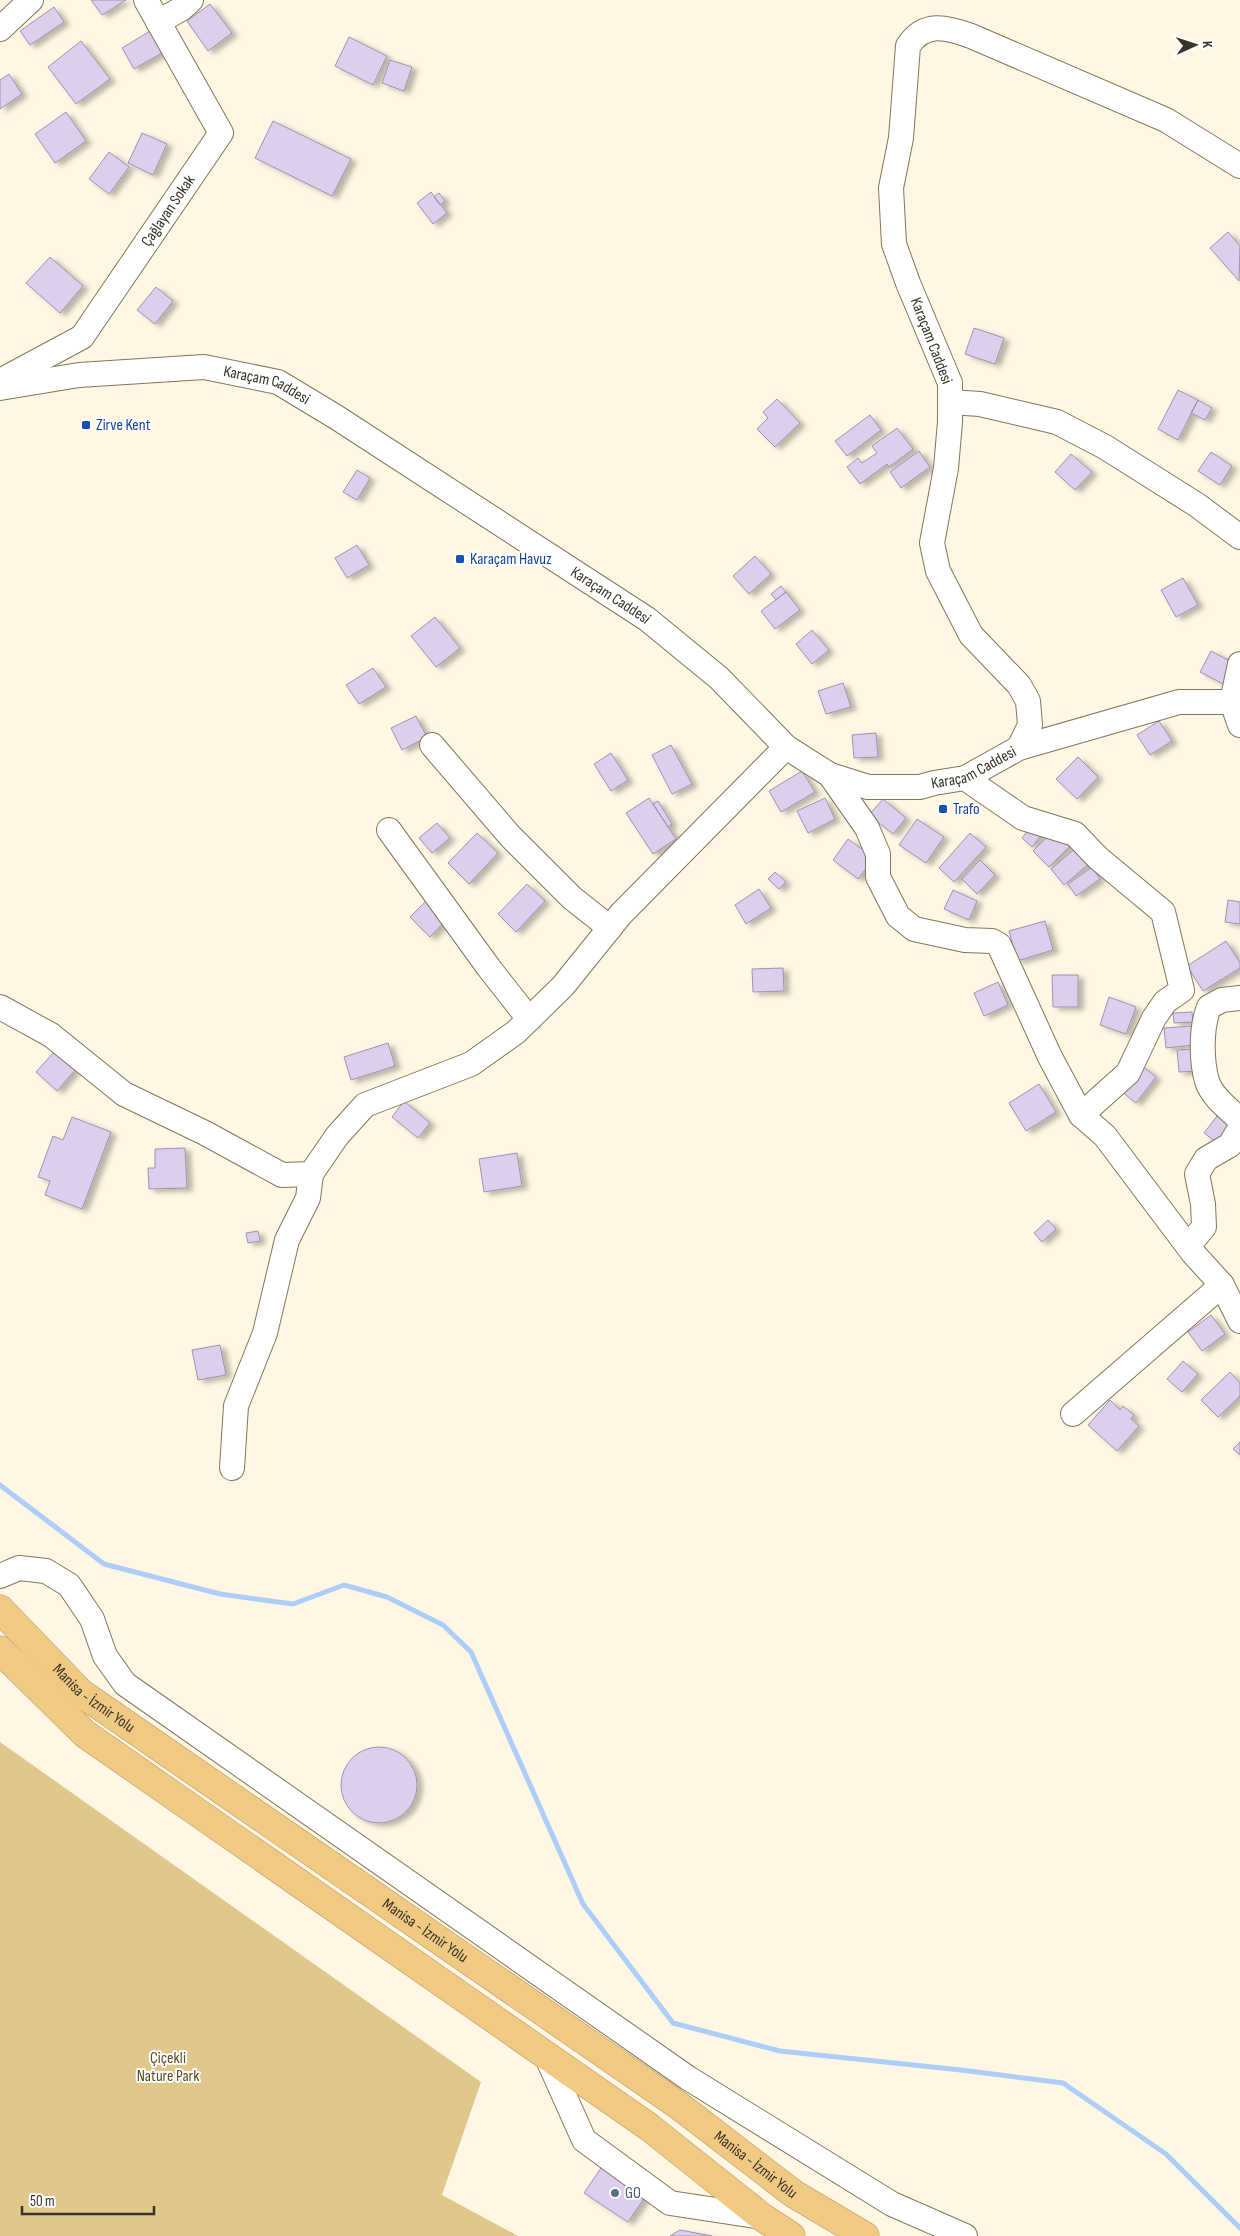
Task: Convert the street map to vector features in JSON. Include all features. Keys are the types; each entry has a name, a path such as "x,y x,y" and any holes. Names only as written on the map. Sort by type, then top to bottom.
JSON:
{"highway":[{"name":"Manisa - İzmir Yolu","path":"0,1609 80,1693 678,2105 794,2194 865,2236"},
{"name":"Manisa - İzmir Yolu","path":"0,1650 85,1734 649,2127 762,2217 790,2236"}],"street":[{"path":"0,29 31,0"},
{"name":"Çağlayan Sokak","path":"0,381 82,337 220,133 146,0"},
{"path":"158,22 181,9 191,0"},
{"name":"Karaçam Caddesi","path":"0,388 79,375 204,367 278,382 336,416 647,619 719,678 786,747 830,775 868,787 920,787 965,778 1019,748 1030,725 1028,701 1019,685 971,635 938,571 932,543 946,468 950,383 894,244 891,188 901,138 908,46 915,34 946,27 971,36 1166,120 1240,166"},
{"path":"950,402 980,404 1057,422 1105,447 1180,494 1240,537"},
{"path":"1240,664 1236,704 1240,726"},
{"path":"1019,748 1179,702 1236,704"},
{"path":"432,745 510,836 572,898 610,928"},
{"path":"232,1468 236,1406 264,1333 287,1240 308,1198 311,1174 337,1136 365,1105 471,1064 516,1032 563,986 628,907 786,747"},
{"path":"830,775 867,828 878,854 878,877 898,916 914,929 965,940 992,941 998,945 1050,1057 1081,1115 1104,1136 1188,1246 1222,1286 1240,1321"},
{"path":"965,778 1023,818 1075,834 1098,858 1163,912 1182,990 1204,1020"},
{"path":"389,830 489,968 530,1019"},
{"path":"1081,1115 1128,1073 1154,1018 1165,1002 1182,990"},
{"path":"1240,998 1222,1000 1209,1007 1204,1020 1203,1046 1207,1082 1219,1100 1240,1120"},
{"path":"0,1007 51,1035 124,1094 205,1133 282,1175 311,1174"},
{"path":"1188,1246 1204,1227 1203,1204 1197,1174 1206,1159 1230,1144 1240,1128"},
{"path":"1073,1414 1222,1286"},
{"path":"0,1576 19,1568 46,1571 69,1585 92,1619 105,1656 125,1684 688,2078 892,2204 965,2236"},
{"path":"546,2055 584,2140 670,2203 762,2217"}],"green space":[{"name":"Çiçekli Nature Park","path":"0,1742 481,2082 442,2195 518,2236 0,2236"}],"building":[{"path":"91,0 126,0 102,15"},
{"path":"210,4 232,33 208,51 187,21"},
{"path":"54,7 64,22 30,45 20,31"},
{"path":"150,31 162,53 134,69 122,48"},
{"path":"349,37 387,56 373,85 335,66"},
{"path":"81,41 110,79 76,104 48,67"},
{"path":"390,60 412,67 404,91 382,83"},
{"path":"9,74 22,94 0,109 0,80"},
{"path":"66,112 86,141 55,163 35,134"},
{"path":"273,121 351,159 332,196 255,158"},
{"path":"142,133 167,144 153,175 128,163"},
{"path":"109,152 129,167 109,194 89,179"},
{"path":"431,192 447,213 433,224 417,203"},
{"path":"439,193 445,201 440,205 434,197"},
{"path":"1228,232 1240,246 1239,281 1210,248"},
{"path":"50,257 83,286 60,313 26,283"},
{"path":"156,287 173,301 155,324 137,310"},
{"path":"974,328 1004,338 995,364 965,354"},
{"path":"1178,390 1198,400 1178,440 1158,429"},
{"path":"777,399 800,423 775,447 757,429 768,418 763,412"},
{"path":"1198,400 1212,408 1205,420 1191,413"},
{"path":"870,415 881,430 847,456 835,441"},
{"path":"897,428 913,449 889,467 887,464 860,484 847,467 858,458 862,463 877,453 872,446"},
{"path":"919,451 930,467 901,488 890,472"},
{"path":"1211,452 1232,466 1220,485 1198,471"},
{"path":"1071,454 1092,472 1075,490 1055,472"},
{"path":"357,470 370,478 357,500 343,492"},
{"path":"357,545 369,565 347,578 335,558"},
{"path":"755,556 771,574 749,594 733,576"},
{"path":"1183,578 1198,605 1176,617 1161,590"},
{"path":"781,586 786,592 776,600 771,594"},
{"path":"786,592 800,610 775,629 761,611"},
{"path":"435,617 460,648 436,667 411,636"},
{"path":"812,630 829,650 812,664 796,644"},
{"path":"1211,651 1238,665 1227,686 1200,672"},
{"path":"373,668 386,687 359,704 346,685"},
{"path":"843,683 851,707 826,714 818,691"},
{"path":"416,716 427,737 402,750 391,728"},
{"path":"1159,721 1172,741 1150,755 1137,735"},
{"path":"876,733 878,757 854,758 852,735"},
{"path":"671,745 692,784 672,794 652,755"},
{"path":"611,753 628,780 611,791 594,764"},
{"path":"1078,757 1098,777 1077,799 1056,779"},
{"path":"802,771 815,792 781,812 769,791"},
{"path":"649,798 676,839 653,854 626,813"},
{"path":"825,798 835,819 808,833 797,811"},
{"path":"883,799 906,818 893,834 869,815"},
{"path":"658,801 672,824 668,827 653,804"},
{"path":"917,819 944,837 926,863 899,845"},
{"path":"437,823 450,838 432,853 419,838"},
{"path":"1032,825 1042,834 1032,847 1022,838"},
{"path":"1054,830 1070,846 1049,867 1033,851"},
{"path":"477,833 498,853 469,884 448,863"},
{"path":"970,833 986,847 954,882 939,868"},
{"path":"848,839 874,858 858,879 833,860"},
{"path":"1077,847 1090,863 1064,885 1051,869"},
{"path":"980,860 995,875 977,894 962,879"},
{"path":"1092,867 1100,879 1076,896 1068,884"},
{"path":"775,872 786,882 779,889 768,879"},
{"path":"527,884 545,901 516,932 498,914"},
{"path":"759,889 771,908 746,924 735,905"},
{"path":"953,890 977,901 969,920 944,909"},
{"path":"427,900 447,919 430,937 410,917"},
{"path":"1228,900 1240,902 1240,924 1225,922"},
{"path":"1045,921 1053,950 1017,961 1009,931"},
{"path":"1226,941 1240,963 1240,968 1203,991 1187,966"},
{"path":"783,968 784,991 753,992 752,969"},
{"path":"1052,975 1078,975 1078,1007 1053,1007"},
{"path":"998,982 1008,1005 984,1016 974,993"},
{"path":"1109,997 1136,1007 1126,1034 1100,1025"},
{"path":"1192,1012 1193,1022 1174,1023 1173,1013"},
{"path":"1192,1026 1194,1045 1166,1048 1164,1028"},
{"path":"388,1043 395,1066 351,1080 344,1057"},
{"path":"1195,1049 1197,1071 1179,1072 1177,1050"},
{"path":"54,1052 75,1070 57,1091 36,1072"},
{"path":"1141,1065 1156,1077 1136,1103 1121,1091"},
{"path":"1039,1084 1056,1112 1026,1131 1009,1103"},
{"path":"404,1101 430,1123 418,1138 392,1117"},
{"path":"1217,1116 1233,1128 1220,1145 1204,1133"},
{"path":"72,1117 111,1132 82,1209 45,1195 50,1181 38,1177 53,1136 63,1140"},
{"path":"185,1148 187,1188 149,1189 148,1168 155,1168 155,1149"},
{"path":"517,1153 522,1186 484,1192 479,1159"},
{"path":"1048,1220 1056,1229 1042,1242 1034,1233"},
{"path":"258,1231 260,1241 248,1243 246,1233"},
{"path":"1211,1315 1225,1334 1202,1351 1188,1332"},
{"path":"220,1345 226,1375 198,1380 192,1350"},
{"path":"1183,1361 1198,1374 1182,1392 1167,1379"},
{"path":"1230,1372 1240,1383 1240,1396 1218,1417 1201,1400"},
{"path":"1110,1400 1120,1410 1123,1406 1134,1415 1131,1419 1139,1426 1117,1451 1088,1425"},
{"path":"1240,1442 1240,1455 1233,1449"},
{"path":"372,1747 386,1747 400,1753 411,1764 417,1778 414,1800 406,1812 386,1823 372,1823 358,1817 347,1806 341,1792 341,1778 347,1764 358,1753"},
{"path":"603,2165 647,2194 628,2222 584,2193"},
{"path":"680,2230 712,2236 670,2236"}],"waterway":[{"path":"0,1485 104,1564 220,1594 293,1604 344,1585 387,1597 443,1625 471,1652 583,1904 673,2023 780,2051 1063,2083 1166,2154 1240,2228"}],"place":[{"name":"Zirve Kent","path":"86,425"},
{"name":"Karaçam Havuz","path":"460,559"},
{"name":"Trafo","path":"943,809"},
{"name":"GO","path":"615,2193"}]}
